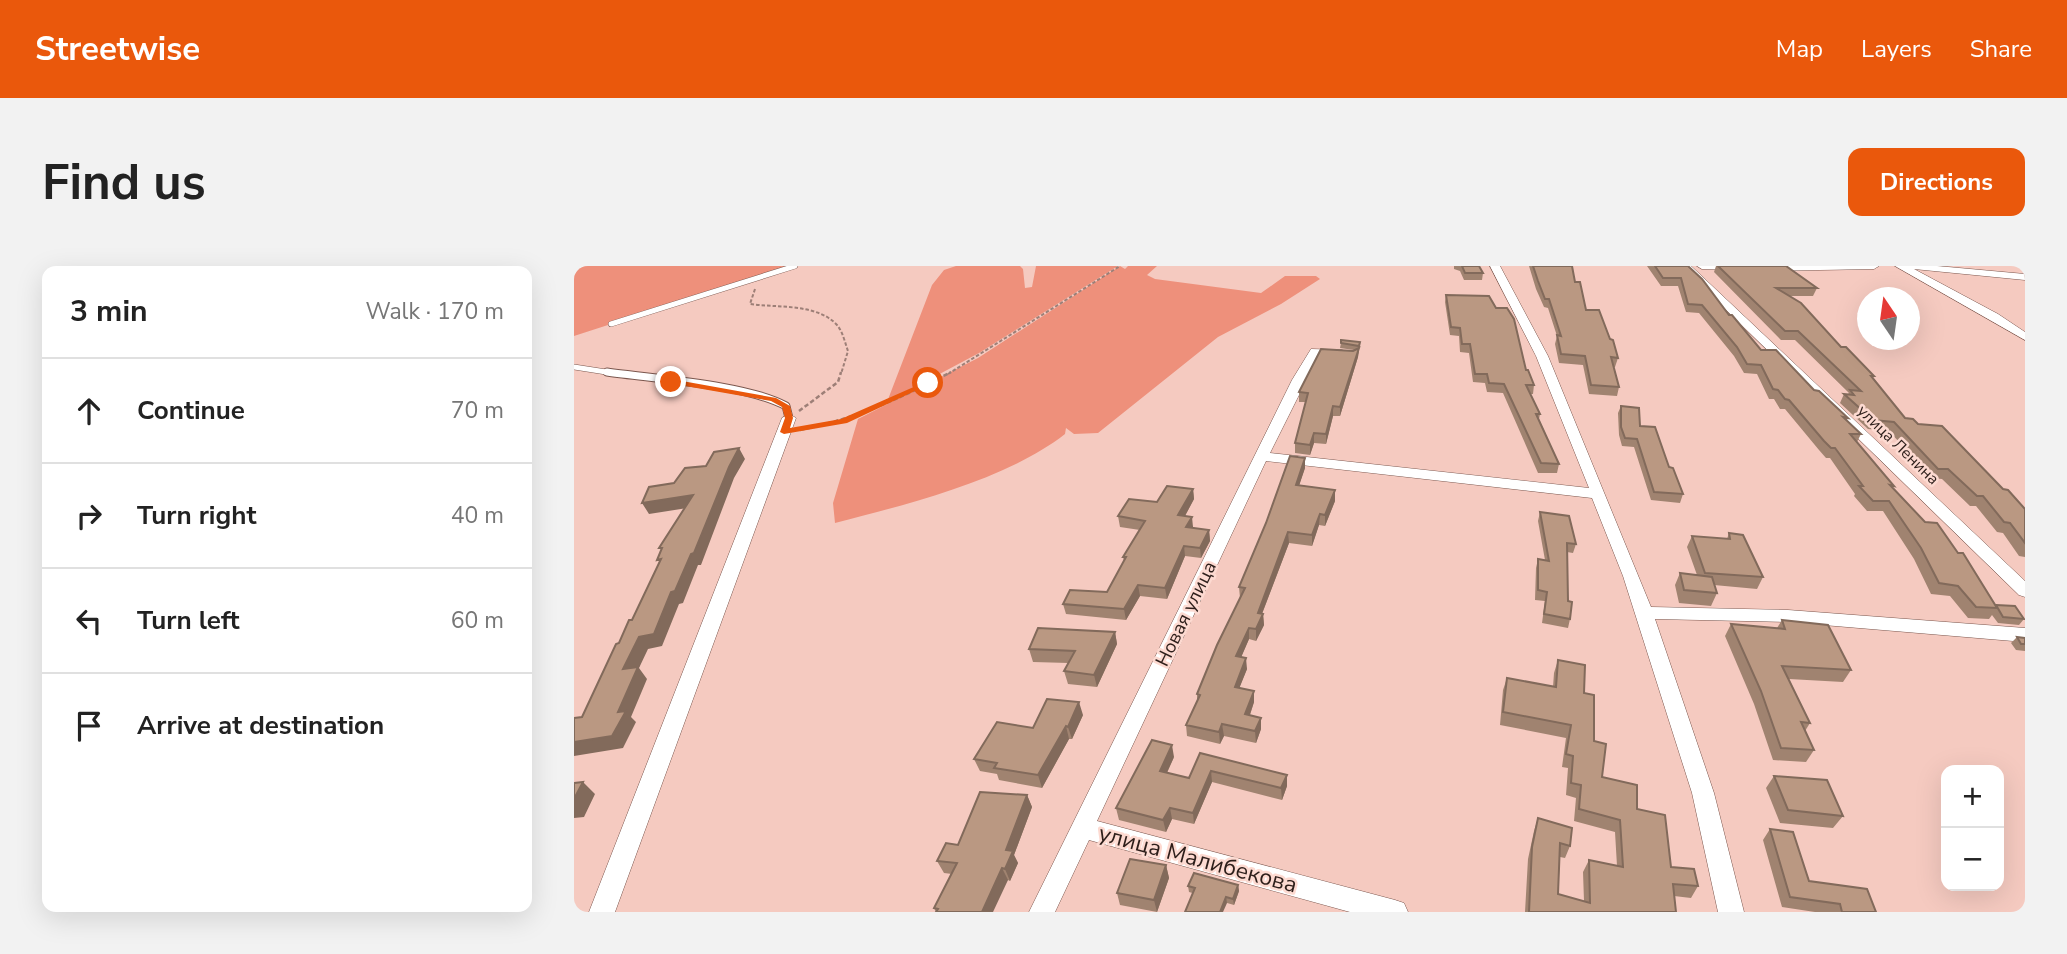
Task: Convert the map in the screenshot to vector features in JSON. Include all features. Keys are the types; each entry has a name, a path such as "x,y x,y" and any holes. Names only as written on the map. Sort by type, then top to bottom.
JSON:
{"street":[{"path":"1495,266 1542,356 1644,613 1703,793 1731,912"},
{"name":"улица Ленина","path":"1686,266 2025,591"},
{"path":"1702,266 1874,266"},
{"path":"1900,266 1994,316 2025,337"},
{"path":"1908,266 2025,277"},
{"name":"Новая улица","path":"1042,912 1297,380 1315,351 1353,354"},
{"path":"601,912 787,425"},
{"path":"1261,456 1599,494"},
{"path":"1644,613 1788,616 2025,635"},
{"name":"улица Малибекова","path":"1083,828 1395,912"}],"lane":[{"path":"611,324 795,266"},
{"path":"574,367 744,392 773,399 786,406 787,425"}],"path":[{"path":"787,425 844,421 916,389 990,348 1120,266"},
{"path":"747,283 755,287 756,291 750,304 794,308 816,314 838,326 848,351 838,382 787,425"}],"shaded area":[{"path":"574,266 790,266 574,336"},
{"path":"956,266 1020,266 1023,269 1025,288 1032,287 1036,266 1118,266 979,353 887,402 932,285 944,270"},
{"path":"1120,266 1125,269 1128,266 1157,266 1147,275 1155,279 1261,293 1285,276 1316,276 1320,279 1281,304 1218,337 1098,433 1074,434 1066,428 1065,434 1041,450 986,477 924,499 835,523 833,503 858,419 978,358"}],"building":[{"path":"1462,266 1479,266 1483,273 1465,273"},
{"path":"1533,266 1572,266 1575,282 1580,282 1586,310 1599,310 1610,339 1613,340 1618,358 1611,357 1619,387 1591,385 1585,356 1561,354 1557,335 1561,336 1549,299 1545,299"},
{"path":"1655,266 1688,266 1761,350 1776,350 1814,390 1819,391 1848,418 1843,417 1861,434 1850,434 1894,486 1890,485 1925,522 1937,523 1958,553 1963,553 1997,608 1976,607 1958,586 1939,583 1921,548 1889,501 1873,501 1859,486 1863,486 1835,448 1831,448 1824,441 1789,400 1773,389 1761,365 1747,364 1737,347 1702,305 1688,304 1681,278 1663,278"},
{"path":"1718,266 1786,266 1817,288 1776,288 1801,303 1841,347 1846,347 1874,376 1871,376 1905,418 1913,419 1918,424 1942,426 2003,489 2008,490 2025,509 2025,543 2010,523 2004,522 1983,496 1977,496 1948,469 1938,469 1894,422 1873,420 1844,394 1854,395 1850,390 1861,391 1798,331 1785,331"},
{"path":"1446,295 1489,296 1496,308 1507,308 1514,319 1526,370 1534,385 1526,385 1559,464 1541,463 1504,384 1489,383 1487,374 1475,374 1470,344 1462,344 1460,328 1451,327"},
{"path":"1341,340 1360,342 1359,346 1341,343"},
{"path":"1359,348 1340,407 1333,406 1326,434 1314,433 1310,445 1295,443 1308,393 1299,392 1321,349 1353,351"},
{"path":"1621,406 1639,408 1640,426 1655,427 1669,467 1673,468 1683,494 1654,492 1637,439 1625,438 1621,427"},
{"path":"739,448 694,553 691,554 675,591 671,592 654,634 639,637 623,669 638,667 618,712 626,711 612,736 574,742 574,718 582,717 616,644 619,643 629,620 632,620 661,559 657,560 662,548 659,548 693,495 642,503 649,487 674,483 685,468 706,466 714,452"},
{"path":"1290,456 1305,458 1296,485 1335,490 1325,515 1320,514 1312,535 1288,532 1258,613 1263,614 1256,629 1249,628 1236,656 1246,658 1235,687 1254,691 1245,714 1261,718 1255,731 1222,724 1219,732 1186,725 1200,695 1197,694 1217,645 1245,588 1239,587"},
{"path":"1167,486 1193,489 1178,515 1192,517 1186,527 1209,530 1200,548 1184,546 1165,588 1138,585 1124,609 1063,604 1070,590 1107,592 1126,557 1123,557 1145,521 1118,516 1129,499 1157,502"},
{"path":"1540,512 1569,516 1576,544 1567,543 1568,601 1572,602 1570,619 1544,614 1547,592 1538,590 1538,559 1549,561"},
{"path":"1729,533 1743,535 1763,577 1705,573 1692,536 1730,539"},
{"path":"1680,573 1712,577 1717,593 1684,590"},
{"path":"1996,605 2015,606 2024,619 2003,617"},
{"path":"1782,620 1828,625 1851,670 1782,666 1810,723 1801,722 1814,750 1781,748 1761,691 1731,624 1785,629"},
{"path":"1038,628 1115,632 1094,675 1064,671 1075,651 1029,649"},
{"path":"2017,637 2025,638 2025,644 2021,644"},
{"path":"1558,660 1585,665 1584,693 1594,695 1594,741 1606,744 1602,777 1637,785 1637,809 1665,815 1671,867 1694,869 1698,886 1673,884 1676,912 1529,912 1532,847 1538,818 1572,828 1570,846 1560,843 1558,894 1590,903 1589,860 1623,867 1620,820 1579,809 1581,785 1571,783 1573,756 1566,754 1571,725 1503,712 1507,678 1556,687"},
{"path":"1047,699 1079,702 1068,727 1066,726 1038,775 994,768 997,763 974,759 997,722 1033,728"},
{"path":"1152,740 1172,745 1160,771 1189,778 1200,753 1287,775 1281,788 1211,771 1193,813 1170,808 1163,820 1116,808"},
{"path":"1774,776 1827,780 1843,816 1788,810"},
{"path":"583,782 574,799 574,783"},
{"path":"980,792 1027,795 1006,850 1013,851 1005,869 1002,868 982,912 936,912 938,909 934,908 957,863 937,861 946,843 958,845"},
{"path":"1770,829 1793,832 1809,881 1867,889 1876,912 1842,912 1840,904 1790,897"},
{"path":"1130,859 1166,865 1154,900 1117,893"},
{"path":"1194,873 1238,885 1233,899 1226,897 1220,912 1185,912 1195,888 1188,886"}],"route":[{"path":"671,382 744,392 773,399 786,406 789,418 784,432 844,421 928,383"}]}
